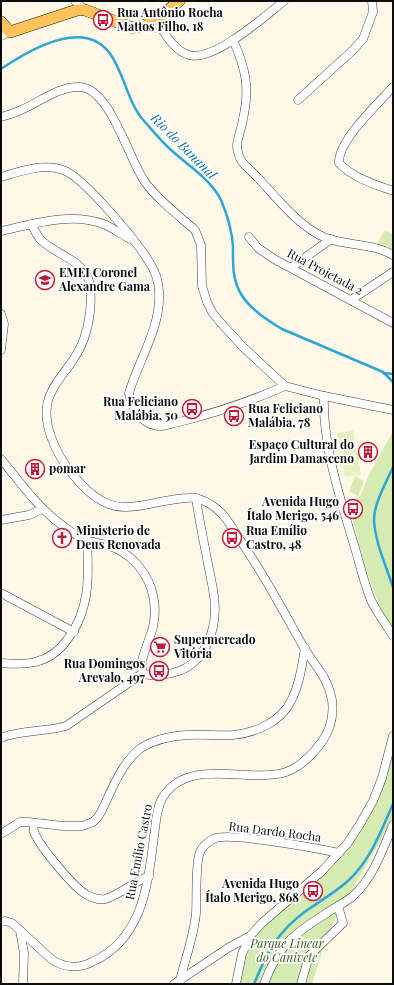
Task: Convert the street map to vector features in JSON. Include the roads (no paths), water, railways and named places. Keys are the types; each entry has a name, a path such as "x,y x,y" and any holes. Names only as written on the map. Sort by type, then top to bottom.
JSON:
{"main road":[{"path":"1,22 5,34 77,10 84,10 136,28 156,20 179,1"}],"street":[{"path":"76,1 84,10"},
{"path":"156,20 165,35 173,44 189,55 198,56 211,53 233,40 284,1"},
{"path":"298,100 352,51 363,38 373,12 372,1"},
{"path":"233,40 242,59 248,90 244,118 237,145 241,160 297,219 311,230 331,240 375,248 393,255"},
{"path":"393,86 371,110 345,144 339,158 339,163 350,172 364,180 393,191"},
{"path":"1,117 20,110 60,90 82,87 93,92 103,101 112,115 144,180 155,194 195,230 198,235 201,245 202,286 207,302 212,312 233,336 285,386 324,396 393,410"},
{"path":"1,177 45,166 64,170 86,186 136,242 149,262 159,290 157,318 129,393 131,402 141,418 158,426 167,425 244,402 285,386"},
{"path":"1,231 53,220 82,219 106,225 136,242"},
{"path":"31,224 40,239 75,263 81,269 87,276 90,285 88,327 76,357 51,392 46,410 50,432 63,462 85,488 100,500 108,504 124,507 185,498 196,498 212,585 214,613 213,627 209,641 202,654 189,666 175,672 150,675 143,673"},
{"name":"Rua Projetada 2","path":"249,238 263,252 393,323"},
{"path":"292,267 331,240"},
{"path":"351,300 393,272"},
{"path":"1,314 4,324 1,350"},
{"path":"324,396 325,420 331,461 344,513 367,590 375,608 393,636"},
{"path":"1,459 42,509 63,526 78,537 87,541 110,546 130,557 140,566 151,588 154,599 153,626 142,661 141,669 143,673"},
{"name":"Rua Emílio Castro","path":"2,923 12,923 55,962 62,965 79,967 93,962 120,942 135,921 146,892 160,802 165,794 175,784 198,775 266,775 282,773 301,763 318,747 325,737 330,726 332,713 329,689 323,674 305,648 278,599 226,519 210,504 196,498"},
{"path":"1,520 29,515 42,509"},
{"path":"1,663 27,664 45,659 61,648 74,632 83,614 88,585 87,541"},
{"path":"1,593 74,632"},
{"path":"1,834 20,822 77,826 93,822 101,812 121,770 126,763 142,748 156,741 168,737 178,736 245,734 268,724 287,709 292,701 305,648"},
{"path":"1,738 66,726 143,673"},
{"path":"177,982 228,948 250,936 262,923 319,874 347,844 373,800 387,764 393,736"},
{"path":"34,823 34,830 40,843 71,880 88,896 98,899 106,899 140,879 149,876"},
{"path":"264,984 269,970 281,950 295,934 354,895 366,881 381,853 393,825"},
{"name":"Rua Dardo Rocha","path":"177,982 192,934 196,914 198,863 200,852 205,845 214,838 237,838 288,843 339,853"},
{"path":"301,984 310,956 343,924 338,906"},
{"path":"20,930 24,953 23,984"},
{"path":"236,984 242,954 250,936"}],"waterway":[{"name":"Rio do Bananal","path":"1,69 26,53 57,41 72,38 87,38 100,44 111,55 116,63 130,98 139,115 167,146 205,178 221,200 232,235 236,283 241,294 249,305 282,329 383,372 393,382"},
{"name":"Rio do Bananal","path":"383,373 393,374"},
{"name":"Rio do Bananal","path":"393,467 378,500 374,520 379,545 393,587"},
{"path":"254,984 274,943 288,926 344,884 357,872 375,844 393,804"}],"place":[{"name":"Rua Antônio Rocha Mattos Filho, 18","path":"103,20"},
{"name":"EMEI Coronel Alexandre Gama","path":"45,280"},
{"name":"Rua Feliciano Malábia, 50","path":"192,409"},
{"name":"Rua Feliciano Malábia, 78","path":"234,416"},
{"name":"Espaço Cultural do Jardim Damasceno","path":"368,452"},
{"name":"pomar","path":"35,469"},
{"name":"Avenida Hugo Ítalo Merigo, 546","path":"353,509"},
{"name":"Ministerio de Deus Renovada","path":"62,538"},
{"name":"Rua Emílio Castro, 48","path":"232,538"},
{"name":"Supermercado Vitória","path":"160,647"},
{"name":"Rua Domingos Arevalo, 497","path":"159,671"},
{"name":"Avenida Hugo Ítalo Merigo, 868","path":"313,891"}],"park label":[{"name":"Parque Linear do Canivete","path":"287,951"}]}
